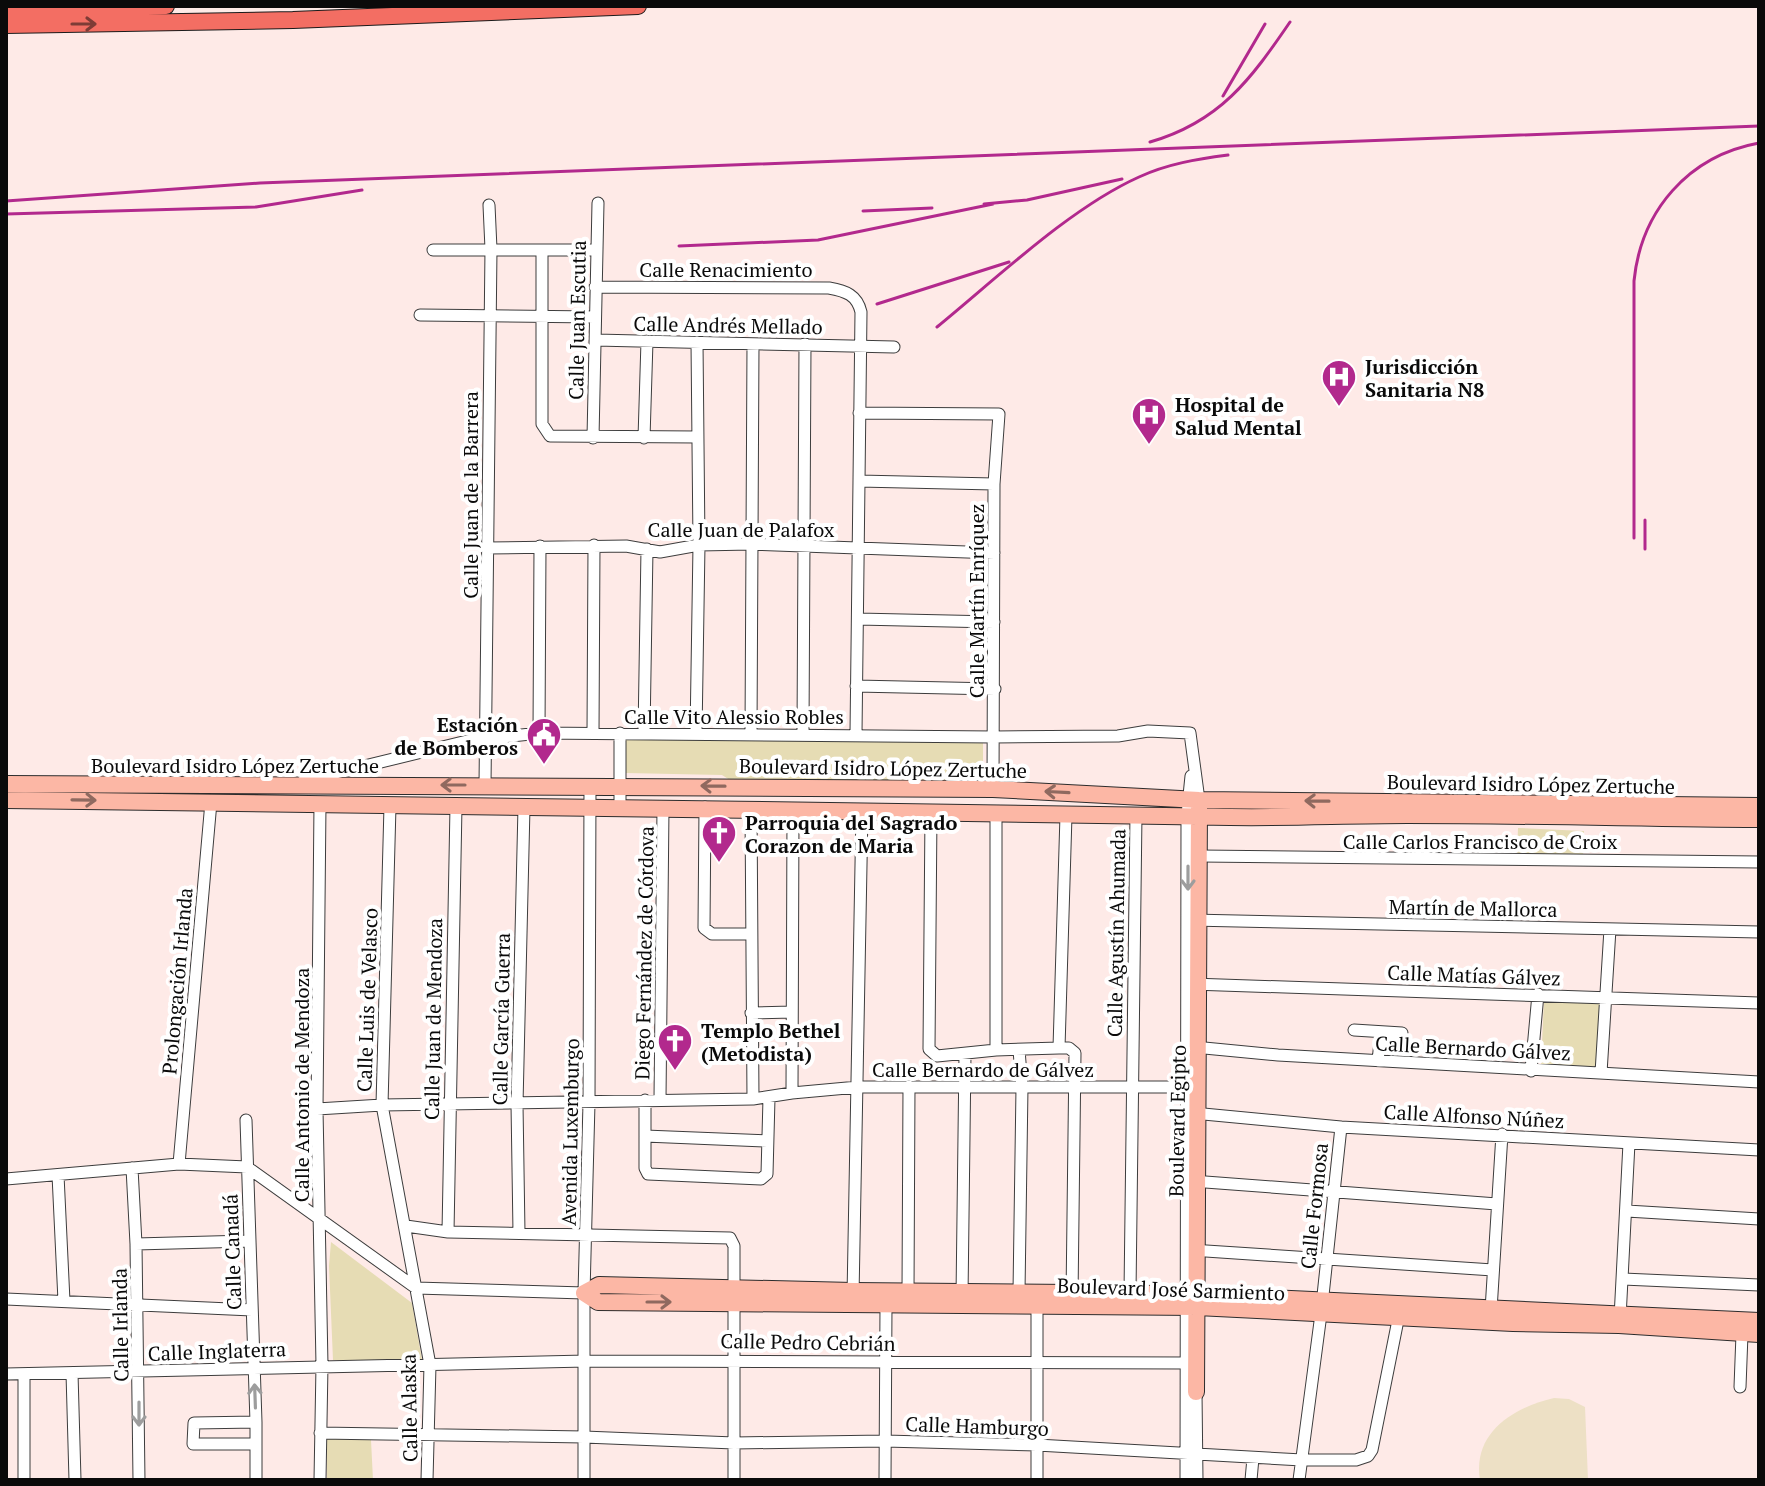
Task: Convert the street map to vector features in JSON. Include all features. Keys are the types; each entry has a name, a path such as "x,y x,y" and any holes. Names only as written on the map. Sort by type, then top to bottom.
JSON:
{"main road":[{"path":"14,15 166,6"},
{"path":"14,15 638,6"},
{"name":"Boulevard Isidro López Zertuche","path":"6,784 50,792 211,802 390,806 705,807 1066,815 1136,814 1194,808"},
{"name":"Boulevard Isidro López Zertuche","path":"6,800 50,792 283,786 620,785 993,789 1194,808 1757,813"},
{"name":"Boulevard Egipto","path":"1194,808 1200,856 1194,920 1192,1046 1191,1301 1196,1392"},
{"name":"Boulevard José Sarmiento","path":"584,1293 599,1285 734,1296 853,1298 908,1292 1037,1306 1130,1293 1191,1301"},
{"name":"Boulevard José Sarmiento","path":"853,1298 886,1305 1019,1292 1072,1299 1191,1301 1400,1312 1759,1321"},
{"name":"Boulevard José Sarmiento","path":"1400,1312 1491,1310 1620,1319 1750,1334"}],"street":[{"name":"Calle Juan Escutia","path":"593,438 598,203"},
{"name":"Calle Juan de la Barrera","path":"485,785 489,205"},
{"path":"433,250 596,250"},
{"path":"542,251 542,424 550,436 697,437"},
{"name":"Calle Renacimiento","path":"595,287 844,290 854,297 861,312 859,346"},
{"path":"420,315 595,317"},
{"name":"Calle Andrés Mellado","path":"596,340 894,347"},
{"path":"644,438 647,341"},
{"path":"696,734 699,545 697,342"},
{"path":"751,734 753,344"},
{"path":"803,733 805,344"},
{"path":"856,734 859,346"},
{"name":"Calle Martín Enríquez","path":"859,413 999,414 994,484 993,789"},
{"path":"859,481 994,484"},
{"name":"Calle Juan de Palafox","path":"487,548 594,545 660,552 699,545 751,544 994,553"},
{"path":"593,733 594,545"},
{"path":"539,733 540,546"},
{"path":"644,733 647,549"},
{"path":"858,619 994,622"},
{"path":"856,686 995,689"},
{"name":"Calle Vito Alessio Robles","path":"283,786 487,737 539,733 994,737 1118,736 1148,731 1190,733"},
{"path":"620,733 620,807"},
{"name":"Boulevard Egipto","path":"1190,733 1194,920"},
{"name":"Avenida Luxemburgo","path":"584,1480 590,785"},
{"name":"Prolongación Irlanda","path":"179,1164 211,802"},
{"name":"Calle Antonio de Mendoza","path":"320,804 317,1109 322,1365 320,1480"},
{"name":"Calle Luis de Velasco","path":"390,806 382,1105 416,1288"},
{"name":"Calle Juan de Mendoza","path":"448,1232 456,806"},
{"name":"Calle García Guerra","path":"519,1233 517,1104 524,807"},
{"path":"705,807 704,928 712,934 751,934"},
{"name":"Diego Fernández de Córdova","path":"660,1099 663,808"},
{"path":"751,809 753,1099"},
{"path":"792,1093 793,811"},
{"path":"853,1298 862,811"},
{"path":"931,812 929,1049 937,1056 1064,1048 1075,1053 1072,1299"},
{"path":"996,813 996,1050"},
{"name":"Calle Agustín Ahumada","path":"1130,1293 1136,814"},
{"path":"1064,1048 1066,815"},
{"name":"Calle Carlos Francisco de Croix","path":"1200,856 1759,862"},
{"name":"Martín de Mallorca","path":"1194,920 1759,932"},
{"path":"1601,1073 1610,929"},
{"name":"Calle Matías Gálvez","path":"1193,984 1759,1003"},
{"path":"1531,1071 1538,994"},
{"path":"751,1013 792,1012"},
{"path":"1354,1030 1402,1033"},
{"path":"1378,1061 1381,1032"},
{"name":"Boulevard Egipto","path":"1192,1046 1186,1087 1192,1113"},
{"name":"Calle Bernardo Gálvez","path":"1192,1046 1531,1071 1759,1082"},
{"path":"1019,1050 1022,1087 1019,1292"},
{"path":"962,1299 965,1055"},
{"path":"908,1292 909,1086"},
{"name":"Calle Bernardo de Gálvez","path":"317,1109 382,1105 753,1099 858,1087 1186,1087"},
{"path":"645,1100 645,1168 650,1175 761,1179 767,1174 769,1098"},
{"name":"Calle Alfonso Núñez","path":"1192,1113 1341,1127 1759,1150"},
{"name":"Calle Canadá","path":"246,1120 256,1480"},
{"name":"Calle Formosa","path":"1299,1480 1322,1308 1341,1127"},
{"path":"1491,1310 1502,1134"},
{"path":"645,1136 767,1141"},
{"path":"1620,1319 1629,1143"},
{"path":"6,1179 179,1164 247,1167 416,1288"},
{"name":"Calle Irlanda","path":"132,1168 139,1371 139,1480"},
{"path":"58,1175 64,1301"},
{"path":"1192,1181 1497,1204"},
{"path":"1627,1211 1759,1219"},
{"path":"406,1226 448,1232 587,1237 728,1237 734,1246 734,1480"},
{"path":"136,1244 248,1241"},
{"path":"1191,1250 1493,1270"},
{"path":"1623,1279 1759,1285"},
{"name":"Boulevard José Sarmiento","path":"416,1288 584,1293"},
{"name":"Calle Alaska","path":"416,1288 430,1365 427,1480"},
{"path":"6,1299 252,1310"},
{"name":"Boulevard Egipto","path":"1191,1301 1187,1363 1192,1453 1197,1480"},
{"path":"885,1480 886,1305"},
{"path":"1037,1306 1037,1480"},
{"name":"Calle Hamburgo","path":"320,1433 734,1443 885,1441 1356,1460 1368,1456 1372,1450 1400,1312"},
{"path":"1740,1387 1750,1334"},
{"name":"Calle Pedro Cebrián","path":"430,1365 734,1359 1187,1363"},
{"name":"Calle Inglaterra","path":"6,1374 430,1365"},
{"path":"72,1373 75,1480"},
{"path":"24,1374 24,1480"},
{"name":"Boulevard Egipto","path":"1186,1480 1192,1453 1196,1392"},
{"path":"256,1422 194,1423 193,1444 256,1444"},
{"path":"1251,1480 1253,1458"}],"shaded area":[{"path":"983,738 983,781 733,782 722,775 625,773 624,739"},
{"path":"1518,828 1584,831 1583,858 1517,855"},
{"path":"1544,1000 1605,1002 1601,1067 1541,1064"},
{"path":"331,1242 412,1303 422,1360 333,1360 329,1266"},
{"path":"1554,1398 1569,1399 1585,1407 1588,1480 1480,1480 1479,1463 1483,1448 1499,1424 1525,1408"},
{"path":"327,1437 371,1440 373,1480 327,1480"}],"railway":[{"path":"1150,142 1196,123 1232,96 1262,62 1290,22"},
{"path":"1223,96 1265,24"},
{"path":"6,201 260,183 1759,126"},
{"path":"1634,538 1634,281 1638,256 1658,210 1690,174 1710,160 1759,143"},
{"path":"937,327 1035,245 1113,190 1160,169 1228,155"},
{"path":"984,204 1027,200 1122,179"},
{"path":"6,214 256,207 362,190"},
{"path":"679,246 818,240 993,204"},
{"path":"863,211 932,208"},
{"path":"877,304 1009,262"},
{"path":"1645,520 1645,549"}],"place":[{"name":"Jurisdicción Sanitaria N8","path":"1339,408"},
{"name":"Hospital de Salud Mental","path":"1149,446"},
{"name":"Estación de Bomberos","path":"544,766"},
{"name":"Parroquia del Sagrado Corazon de Maria","path":"719,864"},
{"name":"Templo Bethel (Metodista)","path":"675,1072"}]}
